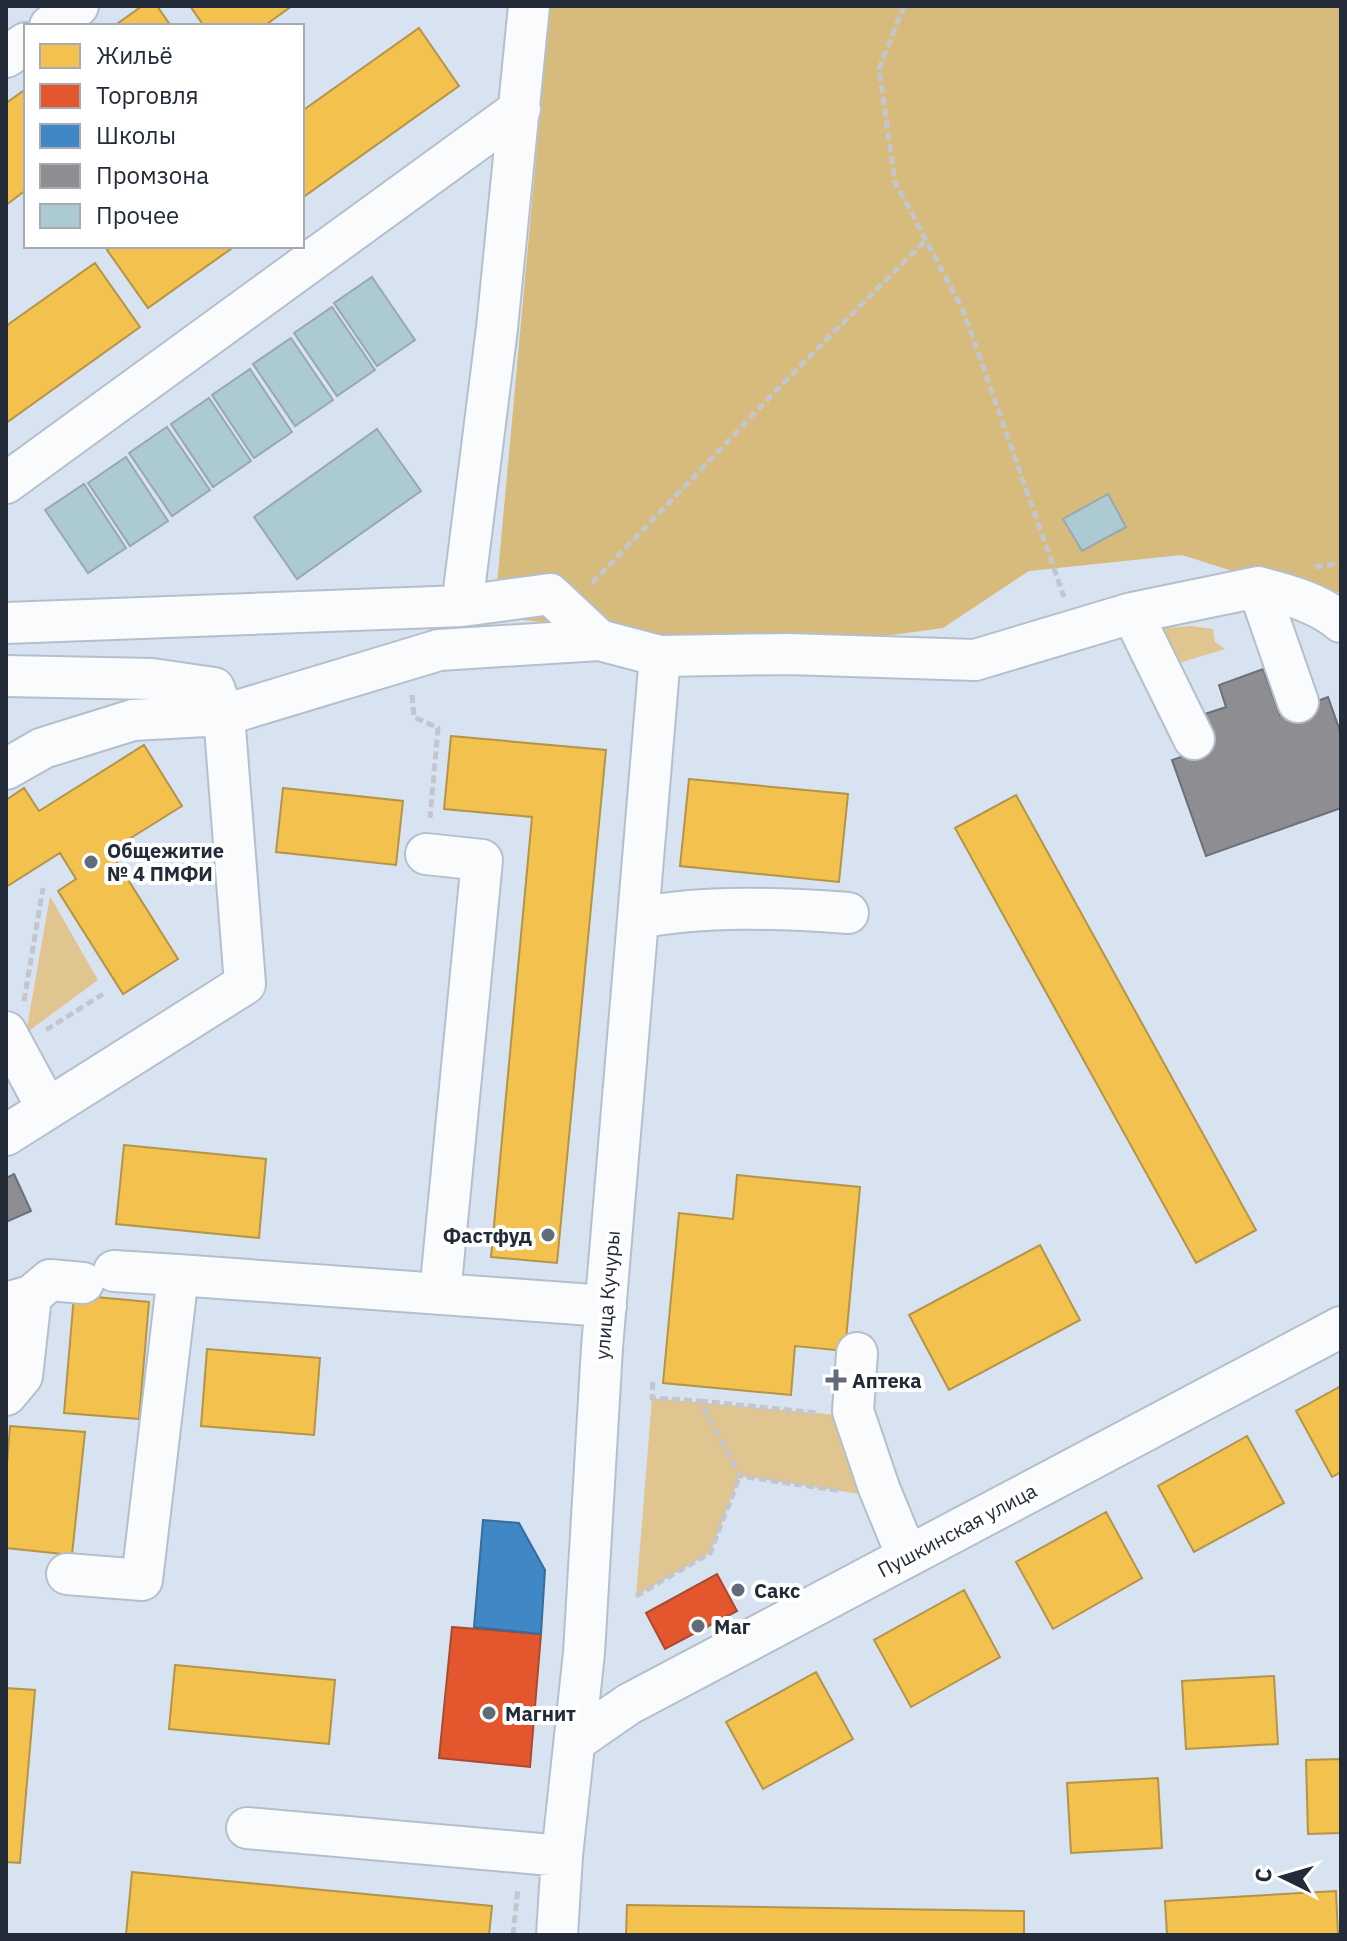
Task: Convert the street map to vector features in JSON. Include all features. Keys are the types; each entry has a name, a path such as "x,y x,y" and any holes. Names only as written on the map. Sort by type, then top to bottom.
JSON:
{"street":[{"path":"53,24 78,6"},
{"path":"462,606 497,328 529,6"},
{"path":"6,57 24,44"},
{"path":"6,483 520,109"},
{"path":"1258,587 1298,702"},
{"path":"6,769 43,748 133,720 224,715 439,650 599,640 660,656 787,654 975,660 1132,613 1258,587 1330,613 1341,622"},
{"path":"6,623 462,606 550,594 599,640"},
{"path":"1132,613 1194,739"},
{"name":"улица Кучуры","path":"557,1935 562,1856 577,1740 606,1306 660,656"},
{"path":"6,676 152,679 214,688 224,715 245,984 6,1135"},
{"path":"426,854 482,860 440,1294"},
{"path":"638,918 671,911 799,909 848,913"},
{"path":"11,1041 47,1108"},
{"path":"67,1574 142,1580 178,1275"},
{"path":"6,1395 22,1376 18,1299 50,1280 178,1275 606,1306"},
{"name":"Пушкинская улица","path":"577,1740 629,1704 1341,1327"},
{"path":"857,1353 853,1411 879,1488 907,1556"},
{"path":"247,1828 562,1856"}],"path":[{"path":"904,6 879,69 895,182 963,310 1075,630"},
{"path":"566,610 798,368 926,240"},
{"path":"412,658 414,717 438,728 426,854"},
{"path":"11,1041 43,888"},
{"path":"11,1041 103,994"},
{"path":"653,1382 652,1398 822,1414"},
{"path":"636,1596 710,1553 740,1476 700,1401"},
{"path":"740,1476 853,1492"},
{"path":"513,1935 521,1853"}],"shaded area":[{"path":"550,6 1341,6 1341,592 1311,596 1182,555 1029,571 943,628 798,648 494,617"},
{"path":"1191,626 1213,629 1215,642 1225,649 1169,666 1153,629"},
{"path":"50,896 98,980 26,1033"},
{"path":"652,1398 837,1415 867,1495 740,1476 710,1553 636,1596"}],"building: Жильё":[{"path":"142,6 157,6 170,24 117,24"},
{"path":"190,6 292,6 267,24 203,24"},
{"path":"419,28 459,86 304,197 304,110"},
{"path":"24,90 24,192 6,205 6,103"},
{"path":"110,248 232,248 148,308 107,250"},
{"path":"95,263 140,327 6,423 6,326"},
{"path":"451,736 606,750 557,1263 491,1257 532,817 444,809"},
{"name":"Общежитие № 4 ПМФИ","path":"144,745 182,806 110,851 178,959 123,994 58,891 76,879 60,853 6,887 6,800 24,788 39,811"},
{"path":"689,779 848,794 839,882 680,866"},
{"path":"283,788 403,801 396,865 276,852"},
{"path":"1016,795 1256,1230 1196,1263 955,828"},
{"path":"124,1145 266,1159 259,1238 116,1224"},
{"path":"737,1175 860,1187 845,1351 795,1346 791,1395 663,1383 679,1213 733,1219"},
{"path":"1040,1245 1080,1320 949,1390 909,1315"},
{"path":"74,1295 149,1302 139,1419 64,1413"},
{"path":"207,1349 320,1358 314,1435 201,1426"},
{"path":"1341,1386 1341,1472 1332,1477 1296,1411"},
{"path":"10,1426 85,1432 72,1555 6,1548"},
{"path":"1247,1436 1284,1503 1194,1552 1158,1486"},
{"path":"1106,1512 1142,1578 1053,1629 1016,1562"},
{"path":"964,1590 1000,1657 911,1707 874,1640"},
{"path":"175,1665 335,1680 329,1744 169,1729"},
{"path":"816,1672 853,1739 763,1789 726,1722"},
{"path":"1274,1676 1278,1744 1186,1749 1182,1681"},
{"path":"6,1688 35,1690 20,1863 6,1862"},
{"path":"1341,1759 1341,1833 1308,1834 1306,1760"},
{"path":"1158,1778 1162,1848 1071,1853 1067,1783"},
{"path":"132,1872 492,1906 489,1935 126,1935"},
{"path":"1336,1891 1338,1935 1167,1935 1165,1901"},
{"path":"627,1905 1024,1911 1024,1935 626,1935"}],"building: Торговля":[{"path":"717,1574 737,1611 665,1649 646,1613"},
{"name":"Магнит","path":"452,1627 541,1634 530,1767 439,1758"}],"building: Школы":[{"path":"483,1520 519,1523 545,1570 541,1634 474,1627"}],"building: Промзона":[{"path":"1263,669 1280,715 1328,697 1341,734 1341,808 1206,856 1172,760 1207,748 1196,717 1226,707 1219,685"},
{"path":"14,1174 31,1211 6,1222 6,1178"}],"building: Прочее":[{"path":"372,277 415,340 377,366 334,303"},
{"path":"332,307 375,370 337,396 294,333"},
{"path":"291,338 333,400 295,426 253,364"},
{"path":"250,369 292,432 254,458 212,395"},
{"path":"209,398 251,461 213,487 171,424"},
{"path":"167,427 210,490 172,516 129,453"},
{"path":"377,429 421,491 297,579 254,517"},
{"path":"126,457 168,521 130,546 88,483"},
{"path":"84,484 126,548 88,573 45,510"},
{"path":"1108,494 1126,527 1082,551 1063,519"}],"place":[{"name":"Общежитие № 4 ПМФИ","path":"91,862"},
{"name":"Фастфуд","path":"548,1235"},
{"name":"Аптека","path":"836,1380"},
{"name":"Сакс","path":"738,1590"},
{"name":"Маг","path":"698,1626"},
{"name":"Магнит","path":"489,1713"}]}
